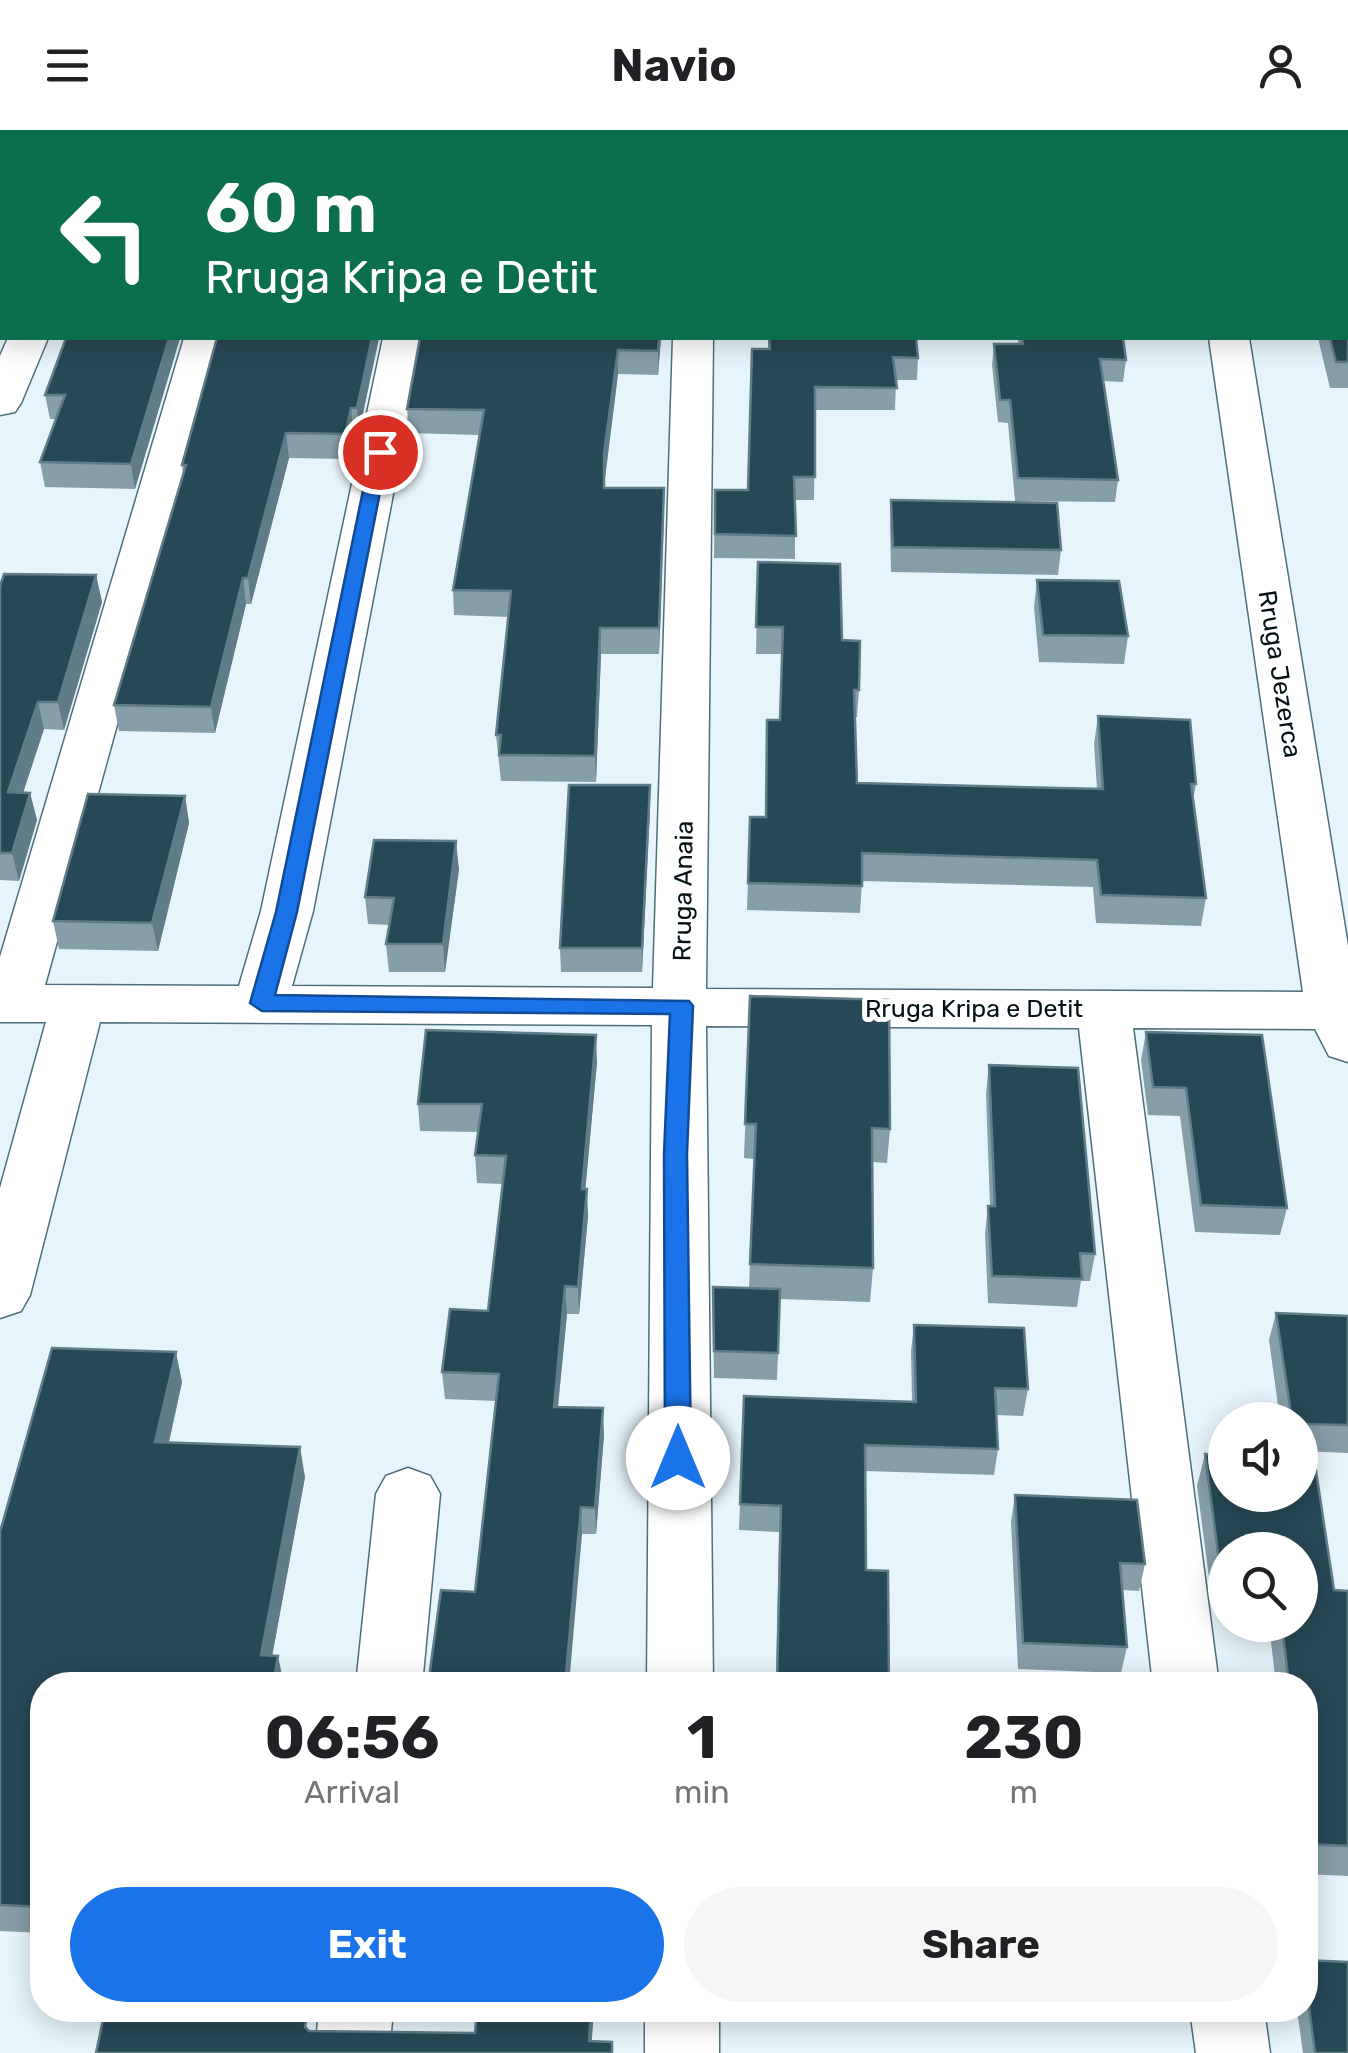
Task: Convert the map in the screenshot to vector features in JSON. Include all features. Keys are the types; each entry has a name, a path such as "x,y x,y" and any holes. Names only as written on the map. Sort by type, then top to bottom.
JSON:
{"street":[{"path":"0,403 27,340"},
{"path":"7,1003 203,340"},
{"path":"262,1003 287,912 403,340"},
{"name":"Rruga Anaia","path":"680,1672 676,1154 694,340"},
{"name":"Rruga Jezerca","path":"1229,340 1343,1022"},
{"name":"Rruga Kripa e Detit","path":"7,1003 1104,1010 1343,1022"},
{"path":"0,1296 78,1003"},
{"path":"1104,1010 1184,1672"},
{"path":"390,1672 408,1494"},
{"path":"352,2053 355,2022"},
{"path":"682,2022 682,2053"},
{"path":"1229,2022 1233,2053"}],"building":[{"path":"65,340 168,340 131,464 40,462 65,395 45,395"},
{"path":"216,340 372,340 357,408 351,408 345,434 286,433 248,578 243,578 211,707 114,705 186,465 182,465"},
{"path":"420,340 659,340 658,351 618,350 604,453 604,488 664,488 659,628 600,628 595,756 499,755 501,735 496,735 511,591 453,590 484,410 407,409"},
{"path":"769,340 916,340 918,358 893,357 897,388 815,387 815,477 794,477 796,536 715,534 715,490 748,490 752,349 770,349"},
{"path":"1022,340 1123,340 1126,360 1100,359 1118,480 1018,478 1010,400 1000,400 994,344 1023,344"},
{"path":"1330,340 1348,340 1348,362 1336,362"},
{"path":"891,500 1057,503 1061,550 893,547"},
{"path":"758,562 840,564 842,640 860,641 859,690 854,690 857,783 1103,789 1098,716 1190,720 1196,784 1191,784 1206,898 1101,895 1097,860 862,853 862,886 748,883 750,817 766,817 767,720 780,720 783,627 756,627"},
{"path":"4,574 96,575 58,702 38,702 8,792 30,793 12,853 0,853 0,586"},
{"path":"1037,580 1119,581 1128,636 1043,635"},
{"path":"569,785 650,785 642,948 560,948"},
{"path":"88,794 185,796 152,923 53,921"},
{"path":"374,840 456,841 443,944 386,944 394,898 365,897"},
{"path":"750,996 889,1000 890,1129 872,1128 873,1268 750,1264 756,1124 745,1124"},
{"path":"426,1030 596,1035 578,1287 565,1286 554,1407 603,1408 595,1508 581,1507 566,1672 430,1672 441,1590 475,1592 499,1374 442,1372 450,1309 488,1311 506,1156 475,1155 482,1104 418,1104"},
{"path":"1146,1032 1262,1035 1287,1208 1201,1205 1186,1088 1153,1087"},
{"path":"989,1065 1078,1068 1095,1254 1080,1253 1082,1279 992,1276 988,1206 995,1206"},
{"path":"713,1287 780,1289 778,1353 714,1351"},
{"path":"1276,1313 1348,1316 1348,1425 1318,1424 1318,1402 1289,1402"},
{"path":"914,1325 1024,1328 1028,1389 995,1388 998,1449 865,1445 866,1570 888,1571 889,1672 777,1672 781,1506 740,1504 744,1396 916,1402"},
{"path":"52,1348 176,1352 155,1442 300,1447 261,1655 278,1656 275,1672 30,1672 30,1906 0,1905 0,1532"},
{"path":"1318,1484 1334,1590 1348,1591 1348,1846 1318,1845 1318,1672 1287,1672 1284,1642 1318,1642 1318,1532 1215,1532 1213,1512 1318,1512"},
{"path":"1015,1495 1137,1500 1145,1564 1120,1563 1127,1647 1023,1643"},
{"path":"1318,1961 1348,1962 1348,2053 1315,2053 1311,2022 1318,2022"},
{"path":"102,2022 306,2022 309,2031 475,2033 476,2022 590,2022 589,2041 612,2042 612,2053 96,2053"}],"route":[{"path":"380,452 287,912 262,1003 682,1006 676,1154 678,1458"}]}
